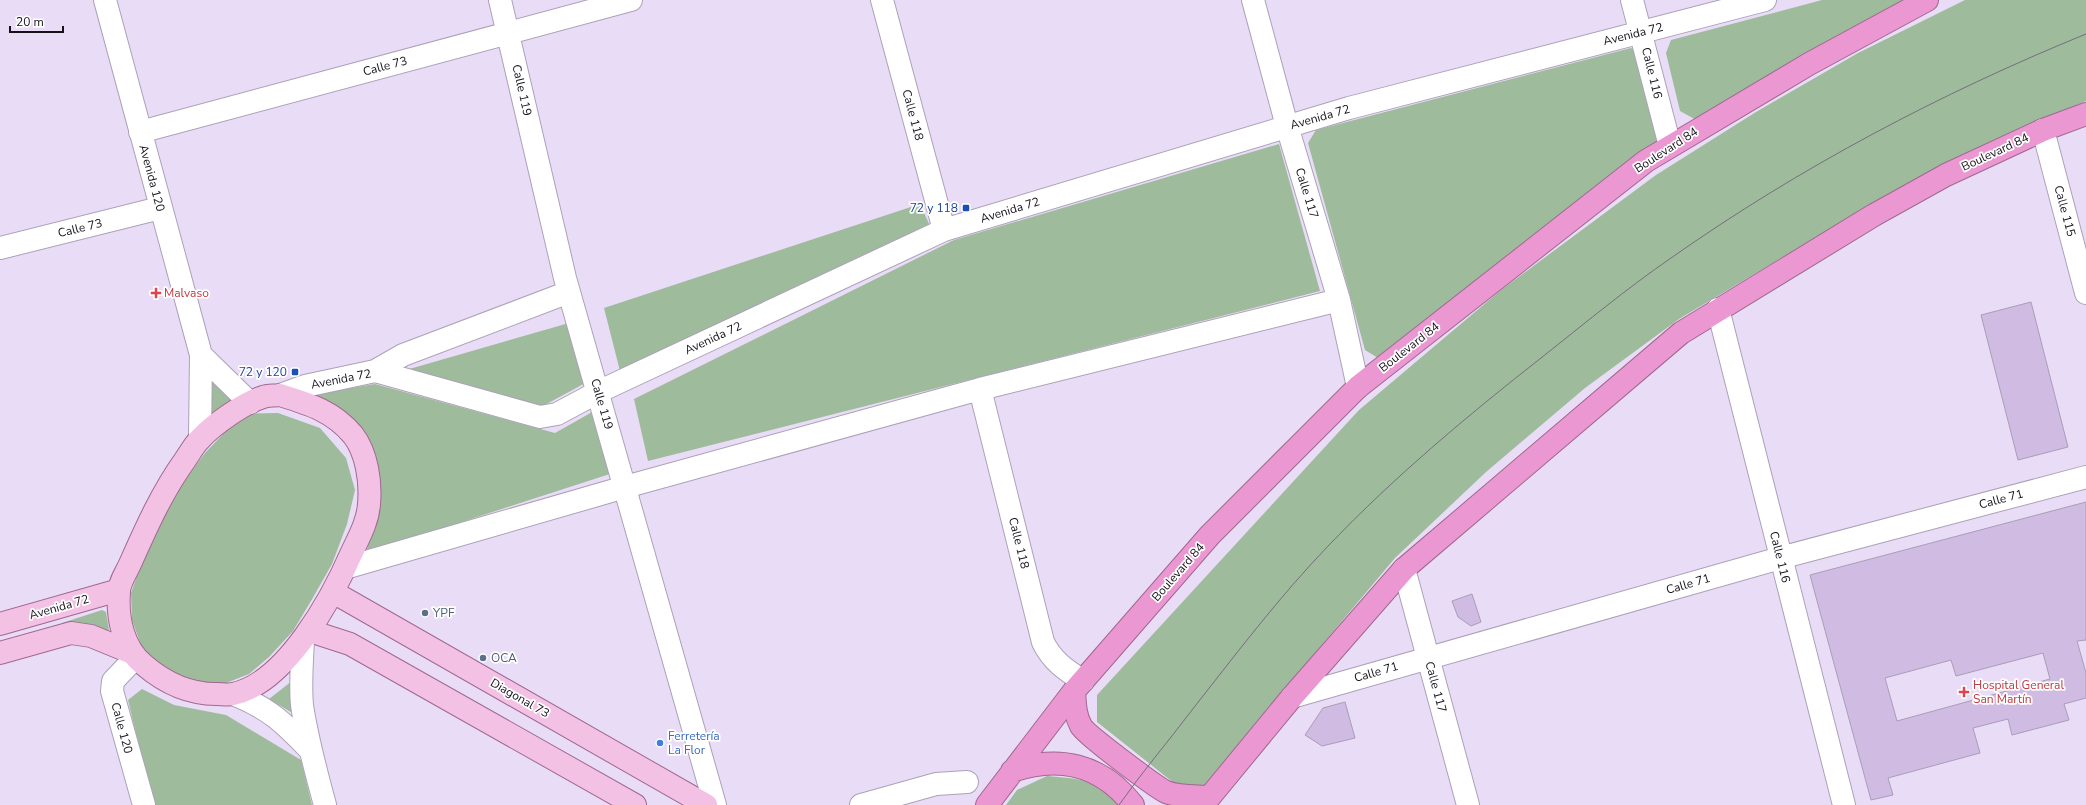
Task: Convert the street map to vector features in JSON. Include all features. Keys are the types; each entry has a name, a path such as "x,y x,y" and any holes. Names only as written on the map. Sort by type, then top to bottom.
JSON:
{"highway":[{"name":"Boulevard 84","path":"988,805 1012,771 1079,686 1210,535 1358,387 1626,176 1670,146 1809,64 1927,0"},
{"path":"2043,130 2086,114"},
{"name":"Boulevard 84","path":"1206,801 1292,697 1404,569 1676,338 1718,309 1874,215 1946,175 2043,130"},
{"path":"1079,686 1075,711 1082,728 1106,748 1166,792 1206,801"},
{"path":"1012,771 1031,765 1051,762 1071,764 1091,770 1110,781 1133,805"}],"main road":[{"path":"0,653 71,633 91,636 133,655 173,685 199,694 232,694 253,687 266,678 306,635 333,592 365,524 369,505 369,478 364,458 354,436 334,418 316,406 280,395 264,397 250,403 232,413 200,439 169,484 146,527 118,590 120,622 133,655"},
{"name":"Avenida 72","path":"0,624 118,590"},
{"name":"Diagonal 73","path":"333,592 706,805"},
{"path":"306,635 350,644 635,805"}],"street":[{"name":"Avenida 120","path":"105,0 160,208 201,355 200,439"},
{"name":"Calle 119","path":"500,0 569,292 715,805"},
{"name":"Calle 73","path":"140,132 631,0"},
{"name":"Calle 118","path":"882,0 944,230"},
{"name":"Calle 117","path":"1253,0 1287,126 1339,300 1358,387"},
{"name":"Calle 116","path":"1632,0 1670,146"},
{"name":"Avenida 72","path":"280,395 305,386 375,371 540,417 557,414 598,392 944,230 1287,126 1641,31 1765,0"},
{"name":"Calle 115","path":"2043,130 2086,293"},
{"name":"Calle 73","path":"0,248 160,208"},
{"path":"375,371 404,355 569,292"},
{"path":"345,568 625,487 980,389 1339,300"},
{"name":"Calle 116","path":"1718,309 1780,558 1844,805"},
{"path":"201,355 250,403"},
{"name":"Calle 118","path":"980,389 1043,642 1050,656 1065,669 1079,686"},
{"name":"Calle 71","path":"1292,697 1428,657 1780,558 2086,477"},
{"name":"Calle 117","path":"1404,569 1468,805"},
{"path":"306,635 301,679 302,705 310,750 325,805"},
{"name":"Calle 120","path":"133,655 113,681 112,691 144,805"},
{"path":"232,694 257,704 287,725 310,750"},
{"path":"861,805 936,784 967,782"}],"green space":[{"path":"1822,0 1911,0 1698,121 1680,111 1666,53 1671,40"},
{"path":"1965,0 2086,0 2086,101 2013,132 1885,196 1679,319 1585,388 1486,472 1395,558 1204,785 1179,787 1097,722 1097,695 1359,410 1501,290 1656,175 1756,112 1858,53"},
{"path":"1631,48 1641,54 1660,131 1655,144 1378,358 1365,350 1308,143 1316,130"},
{"path":"1279,144 1320,291 648,461 634,399 954,240"},
{"path":"920,204 930,226 621,375 604,308"},
{"path":"576,321 589,381 541,407 406,370"},
{"path":"202,357 247,403 201,437"},
{"path":"375,384 555,433 601,407 616,472 366,553 378,509 360,430 314,394"},
{"path":"278,413 320,428 346,458 355,490 347,524 332,564 293,631 269,657 249,674 226,683 201,685 159,667 142,648 132,620 131,593 146,551 174,495 205,453 225,432 235,414"},
{"path":"102,610 106,612 110,636 89,625 62,623"},
{"path":"301,674 306,721 269,699"},
{"path":"142,689 174,705 226,715 301,760 312,805 153,805 128,700"},
{"path":"1047,776 1078,779 1095,785 1110,796 1118,805 1006,805 1017,790"}],"building":[{"path":"2031,302 2068,447 2018,460 1981,315"},
{"name":"Hospital General San Martín","path":"2086,502 2086,640 2077,641 2086,673 2086,698 2064,704 2069,720 2012,735 2008,719 1973,728 1980,753 1888,778 1893,795 1871,800 1810,575","holes":["2043,653 2050,679 1897,721 1885,678 1951,660 1956,676"]},
{"path":"1472,594 1481,622 1471,626 1458,617 1452,601"},
{"path":"1345,702 1355,738 1322,746 1305,735 1323,708"}],"tram line":[{"path":"1119,805 1275,605 1329,545 1405,471 1513,380 1654,270 1769,193 1872,134 1925,107 1978,81 2086,34"}],"place":[{"name":"72 y 118","path":"966,208"},
{"name":"Malvaso","path":"156,293"},
{"name":"72 y 120","path":"295,372"},
{"name":"YPF","path":"425,613"},
{"name":"OCA","path":"483,658"},
{"name":"Hospital General San Martín","path":"1964,692"},
{"name":"Ferretería La Flor","path":"660,743"}]}
